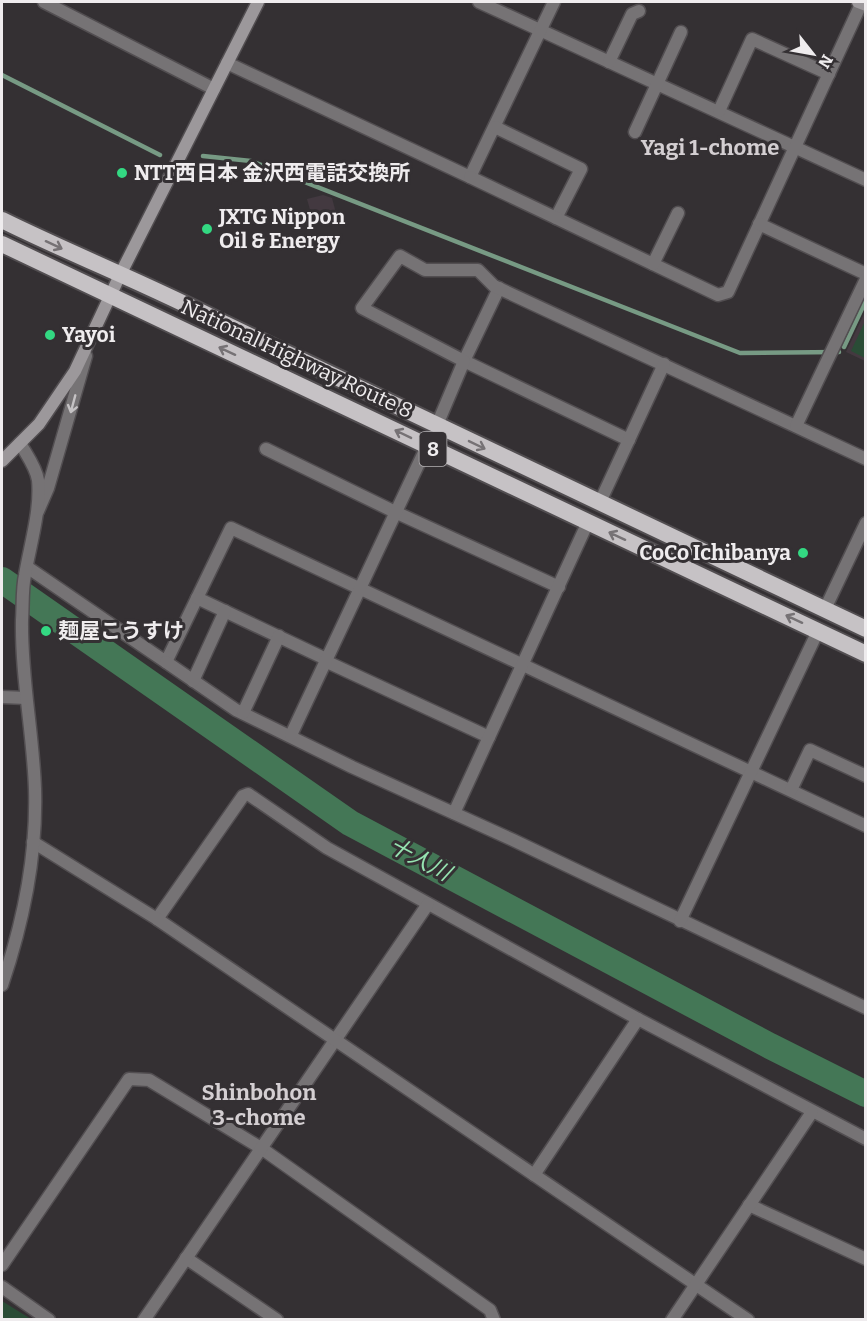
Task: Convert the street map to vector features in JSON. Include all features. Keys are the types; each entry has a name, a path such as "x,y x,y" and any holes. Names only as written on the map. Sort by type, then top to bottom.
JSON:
{"highway":[{"name":"National Highway Route 8","path":"2,220 175,298 866,629"},
{"name":"National Highway Route 8","path":"2,244 866,654"}],"main road":[{"path":"2,461 55,403 88,347 120,275 258,2"}],"street":[{"path":"44,2 214,89"},
{"path":"479,2 866,180"},
{"path":"470,177 554,2"},
{"path":"227,63 718,295 728,291 862,3"},
{"path":"609,62 632,14 639,11"},
{"path":"634,132 681,32"},
{"path":"719,111 752,39 829,74"},
{"path":"495,127 581,169 556,218"},
{"path":"653,264 678,213"},
{"path":"759,224 866,274"},
{"path":"629,440 464,361 362,308 400,256 424,270 478,270 499,288 866,459"},
{"path":"796,426 866,279"},
{"path":"437,425 499,288"},
{"path":"34,520 48,488 88,347"},
{"path":"600,502 664,364"},
{"path":"2,986 16,940 28,884 33,842 35,790 26,698 22,622 38,479 20,443"},
{"path":"291,735 427,446"},
{"path":"266,449 395,512 559,587"},
{"path":"454,813 588,522"},
{"path":"825,609 866,524"},
{"path":"166,662 231,528 866,826"},
{"path":"26,571 243,713 291,735 352,768 454,813 866,1008"},
{"path":"197,598 489,737"},
{"path":"193,681 225,611"},
{"path":"680,921 818,631"},
{"path":"243,713 279,636"},
{"path":"2,697 26,698"},
{"path":"791,790 810,750 866,776"},
{"path":"157,919 243,796 248,794 327,848 638,1019 866,1139"},
{"path":"33,842 157,919 748,1320"},
{"path":"144,1320 428,904"},
{"path":"534,1175 638,1019"},
{"path":"2,1265 129,1078 150,1080 261,1148 490,1310 494,1320"},
{"path":"672,1320 812,1112"},
{"path":"749,1206 866,1259"},
{"path":"186,1258 277,1320"},
{"path":"2,1287 49,1320"}],"shaded area":[{"path":"323,195 332,198 337,217 314,224 307,199"},
{"path":"865,312 865,361 846,352"}],"green space":[{"path":"865,321 865,358 851,351"},
{"path":"2,1301 31,1319 2,1319"}],"waterway":[{"path":"2,75 160,155"},
{"path":"203,156 251,161 740,353 839,352"},
{"path":"844,347 866,300"},
{"name":"十人川","path":"2,580 350,823 770,1046 866,1094"}],"place":[{"name":"NTT西日本 金沢西電話交換所","path":"122,173"},
{"name":"JXTG Nippon Oil & Energy","path":"207,229"},
{"name":"Yayoi","path":"50,335"},
{"name":"CoCo Ichibanya","path":"803,553"},
{"name":"麺屋こうすけ","path":"46,631"}],"district":[{"name":"Yagi 1-chome","path":"710,147"},
{"name":"Shinbohon 3-chome","path":"259,1104"}]}
